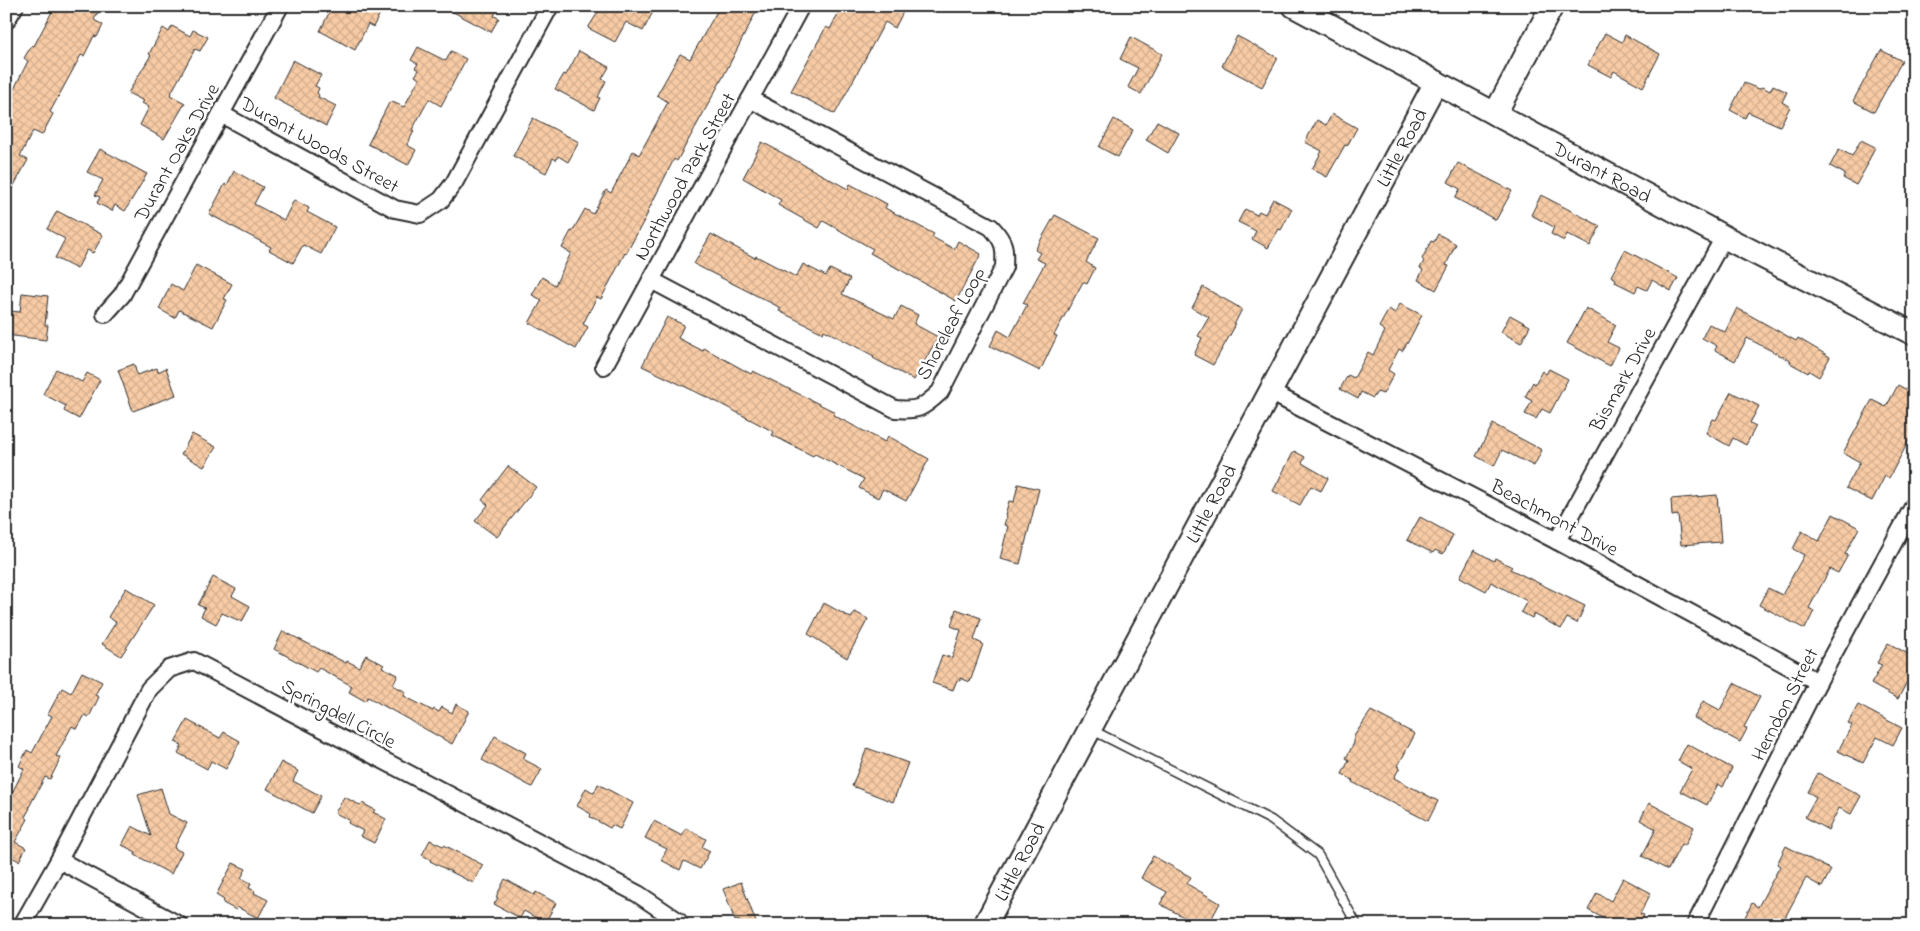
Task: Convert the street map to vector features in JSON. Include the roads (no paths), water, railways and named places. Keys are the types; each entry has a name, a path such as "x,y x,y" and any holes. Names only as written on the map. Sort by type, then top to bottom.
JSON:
{"street":[{"path":"6,22 15,6"},
{"name":"Durant Oaks Drive","path":"105,314 122,296 280,6"},
{"name":"Durant Woods Street","path":"222,114 394,209 420,214 441,200 454,183 550,6"},
{"name":"Northwood Park Street","path":"604,366 801,6"},
{"name":"Durant Road","path":"1294,6 1724,237 1914,334"},
{"path":"1496,114 1552,6"},
{"name":"Little Road","path":"985,925 1436,82"},
{"name":"Shoreleaf Loop","path":"651,280 895,409 912,411 926,404 940,392 1004,267 1005,247 1001,237 991,227 750,99"},
{"name":"Bismark Drive","path":"1557,541 1724,237"},
{"name":"Beachmont Drive","path":"1270,392 1557,541 1818,682"},
{"name":"Herndon Street","path":"1695,925 1818,682 1914,505"},
{"name":"Springdell Circle","path":"22,925 59,860 149,689 169,669 194,662 638,894 678,921 678,925"},
{"path":"59,860 180,925"}],"lane":[{"path":"1090,729 1271,820 1318,855 1357,925"}]}
